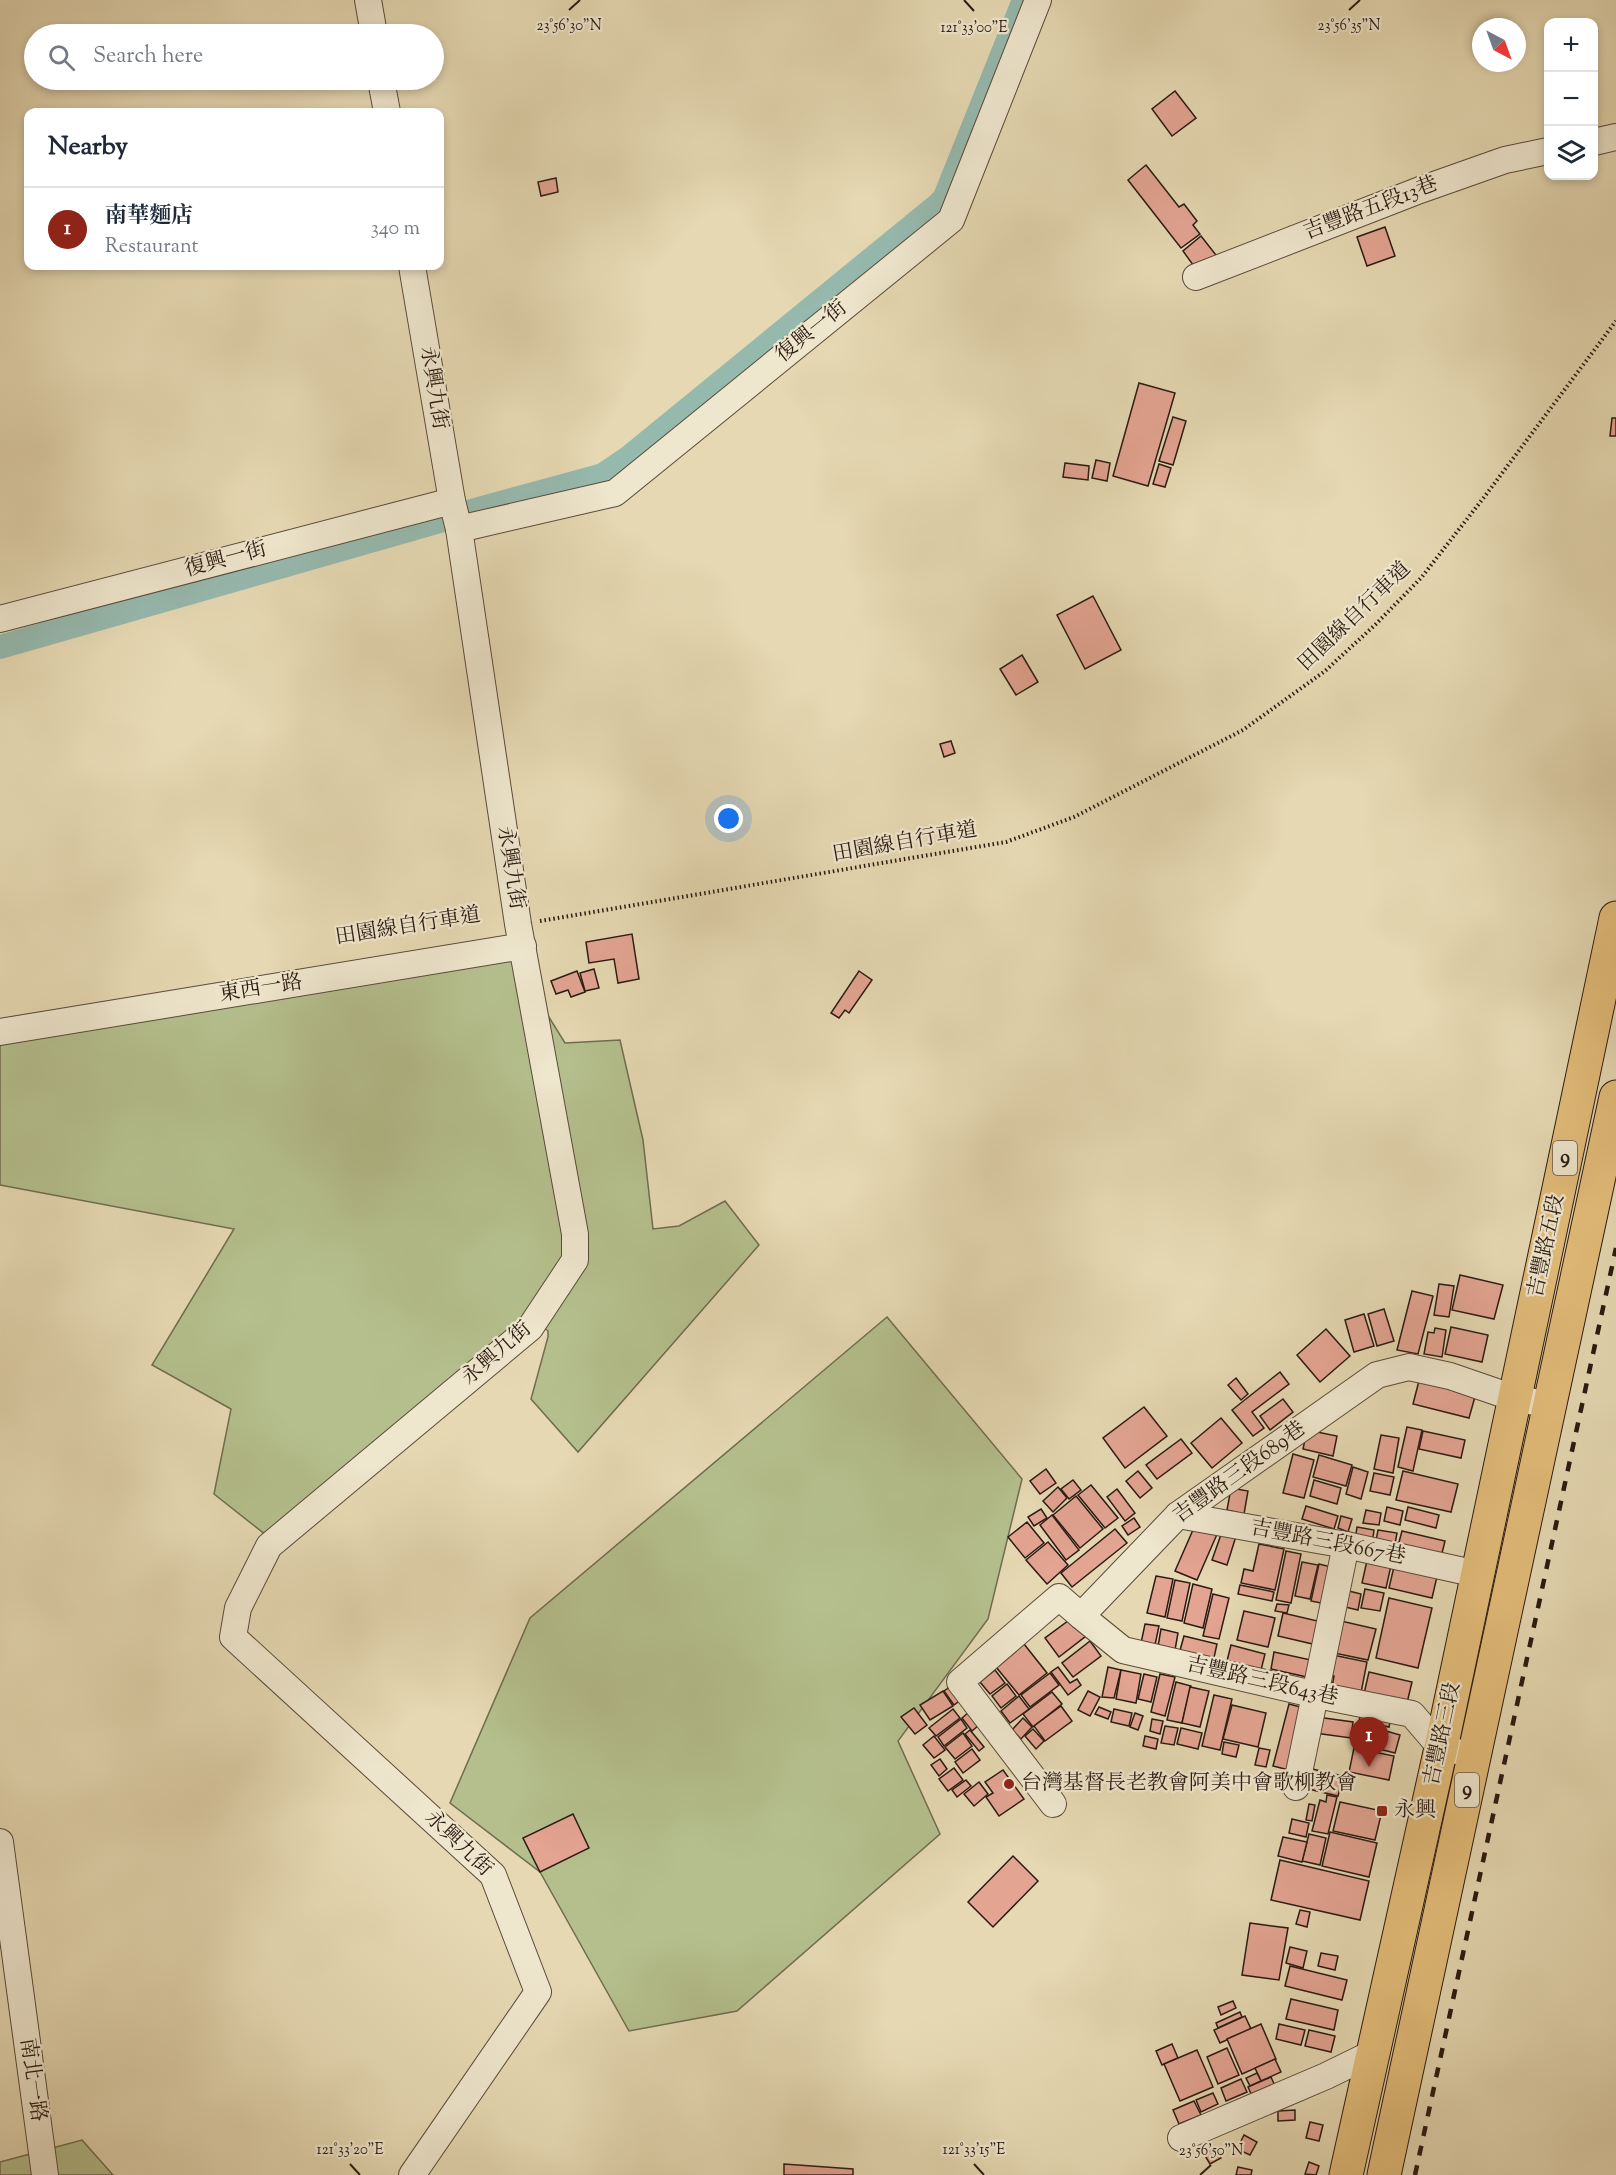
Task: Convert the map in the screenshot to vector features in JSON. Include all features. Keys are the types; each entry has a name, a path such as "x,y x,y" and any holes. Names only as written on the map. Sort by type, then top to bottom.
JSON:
{"main road":[{"name":"吉豐路五段","path":"1514,1398 1616,918"},
{"name":"吉豐路五段","path":"1550,1405 1616,1097"},
{"name":"吉豐路三段","path":"1346,2175 1441,1748 1514,1398"},
{"name":"吉豐路三段","path":"1384,2175 1550,1405"}],"street":[{"path":"368,0 372,24"},
{"name":"復興一街","path":"459,529 615,493 951,220 1038,0"},
{"path":"383,90 386,108"},
{"path":"1598,141 1616,137"},
{"name":"吉豐路五段13巷","path":"1196,277 1420,190 1505,160 1544,152"},
{"name":"永興九街","path":"412,2175 538,1992 493,1875 233,1637 238,1608 269,1546 530,1328 575,1260 574,1234 521,935 459,529 452,501 413,270"},
{"name":"復興一街","path":"0,619 452,501"},
{"name":"東西一路","path":"0,1032 521,935"},
{"name":"吉豐路三段689巷","path":"1081,1616 1178,1515 1377,1375 1409,1367 1450,1376 1514,1398 1550,1405"},
{"name":"吉豐路三段667巷","path":"1178,1515 1346,1545 1477,1574"},
{"path":"1296,1787 1317,1695 1346,1545"},
{"path":"1053,1804 960,1682 1059,1597 1081,1616"},
{"name":"吉豐路三段643巷","path":"1081,1616 1123,1650 1317,1695 1412,1714 1441,1748"},
{"path":"1441,1748 1474,1756"},
{"name":"南北一路","path":"0,1842 45,2175"},
{"path":"1181,2138 1326,2076 1373,2053"}],"path":[{"name":"田園線自行車道","path":"521,935 1006,842 1074,817 1243,730 1325,671 1375,625 1420,578 1485,496 1616,321"}],"green space":[{"path":"513,959 565,1043 620,1040 643,1140 653,1229 679,1226 725,1201 759,1245 578,1452 531,1399 548,1337 548,1331 542,1326 271,1539 214,1494 231,1409 152,1365 234,1229 0,1185 0,1037"},
{"path":"887,1317 1022,1479 988,1619 898,1741 940,1834 737,2011 629,2031 540,1872 450,1803 530,1618"},
{"path":"82,2140 113,2175 0,2175 0,2162"}],"building":[{"path":"1175,91 1196,118 1172,136 1152,109"},
{"path":"1146,165 1179,207 1184,204 1197,221 1193,225 1200,234 1181,248 1128,180"},
{"path":"556,178 558,192 541,196 538,182"},
{"path":"1385,227 1395,256 1367,266 1357,237"},
{"path":"1201,236 1216,255 1196,269 1183,251"},
{"path":"1139,383 1175,393 1148,486 1113,476"},
{"path":"1173,417 1186,421 1173,465 1159,461"},
{"path":"1612,418 1616,418 1616,436 1610,436"},
{"path":"1096,460 1110,463 1107,481 1092,478"},
{"path":"1065,463 1089,466 1088,480 1063,477"},
{"path":"1159,464 1171,468 1165,487 1153,484"},
{"path":"1093,596 1121,650 1085,669 1057,615"},
{"path":"1022,655 1038,682 1016,695 1000,669"},
{"path":"951,741 955,753 944,757 940,744"},
{"path":"632,934 639,979 618,983 614,959 589,963 586,942"},
{"path":"594,969 599,988 585,991 580,973"},
{"path":"577,971 585,992 571,997 568,990 556,994 551,981"},
{"path":"859,971 872,980 849,1013 845,1010 839,1018 831,1013"},
{"path":"1460,1275 1503,1285 1494,1319 1452,1310"},
{"path":"1439,1284 1454,1286 1449,1317 1434,1315"},
{"path":"1412,1291 1433,1296 1418,1354 1397,1350"},
{"path":"1384,1309 1394,1341 1377,1346 1368,1314"},
{"path":"1364,1314 1374,1346 1354,1352 1345,1320"},
{"path":"1451,1327 1488,1335 1482,1362 1445,1354"},
{"path":"1435,1328 1446,1330 1442,1357 1424,1354 1428,1332 1434,1333"},
{"path":"1326,1329 1350,1356 1320,1382 1297,1355"},
{"path":"1280,1372 1289,1384 1252,1412 1264,1428 1253,1436 1232,1410"},
{"path":"1421,1373 1478,1386 1469,1418 1413,1404"},
{"path":"1236,1378 1248,1394 1241,1400 1228,1385"},
{"path":"1283,1399 1293,1412 1270,1430 1260,1416"},
{"path":"1144,1407 1167,1436 1125,1468 1103,1438"},
{"path":"1221,1418 1242,1443 1212,1468 1191,1443"},
{"path":"1407,1427 1422,1430 1413,1471 1398,1467"},
{"path":"1307,1430 1337,1436 1333,1456 1303,1449"},
{"path":"1423,1431 1465,1440 1461,1458 1419,1449"},
{"path":"1381,1435 1399,1438 1393,1473 1374,1469"},
{"path":"1181,1439 1192,1453 1157,1479 1146,1465"},
{"path":"1293,1454 1314,1460 1304,1498 1283,1493"},
{"path":"1319,1455 1352,1465 1346,1486 1313,1477"},
{"path":"1353,1467 1368,1472 1361,1499 1346,1494"},
{"path":"1046,1469 1056,1483 1040,1494 1030,1481"},
{"path":"1138,1471 1152,1488 1140,1498 1126,1481"},
{"path":"1403,1471 1458,1484 1451,1512 1396,1500"},
{"path":"1374,1473 1394,1477 1390,1495 1370,1491"},
{"path":"1073,1480 1081,1490 1069,1499 1061,1489"},
{"path":"1314,1480 1341,1488 1337,1504 1310,1496"},
{"path":"1091,1485 1118,1518 1105,1528 1078,1495"},
{"path":"1058,1487 1067,1498 1053,1512 1043,1501"},
{"path":"1231,1488 1248,1491 1244,1514 1227,1510"},
{"path":"1117,1489 1135,1513 1125,1521 1107,1497"},
{"path":"1076,1496 1103,1529 1080,1548 1053,1515"},
{"path":"1306,1506 1338,1516 1334,1529 1302,1519"},
{"path":"1387,1507 1403,1511 1400,1525 1384,1521"},
{"path":"1408,1507 1439,1515 1436,1528 1405,1520"},
{"path":"1041,1509 1047,1518 1034,1526 1028,1517"},
{"path":"1366,1510 1381,1513 1379,1525 1363,1523"},
{"path":"1052,1515 1079,1550 1066,1560 1040,1525"},
{"path":"1341,1516 1352,1519 1348,1532 1338,1528"},
{"path":"1134,1518 1140,1527 1128,1535 1122,1526"},
{"path":"1027,1522 1044,1543 1025,1558 1008,1537"},
{"path":"1196,1523 1218,1532 1197,1580 1175,1571"},
{"path":"1357,1527 1374,1530 1372,1544 1355,1541"},
{"path":"1115,1529 1127,1543 1072,1587 1061,1573"},
{"path":"1223,1529 1237,1533 1227,1565 1212,1560"},
{"path":"1378,1530 1397,1533 1394,1549 1375,1546"},
{"path":"1402,1531 1445,1541 1441,1557 1398,1546"},
{"path":"1048,1542 1068,1565 1047,1584 1026,1560"},
{"path":"1259,1544 1284,1549 1275,1590 1241,1583 1244,1569 1253,1571"},
{"path":"1286,1551 1301,1554 1291,1603 1276,1600"},
{"path":"1368,1556 1392,1561 1386,1588 1362,1583"},
{"path":"1396,1558 1439,1568 1432,1598 1389,1588"},
{"path":"1302,1562 1318,1565 1310,1599 1295,1596"},
{"path":"1319,1564 1335,1568 1326,1604 1311,1601"},
{"path":"1156,1576 1173,1579 1165,1617 1147,1613"},
{"path":"1175,1580 1190,1583 1182,1621 1167,1618"},
{"path":"1193,1584 1212,1589 1203,1628 1184,1623"},
{"path":"1240,1585 1274,1592 1272,1601 1238,1594"},
{"path":"1365,1589 1384,1593 1380,1611 1361,1608"},
{"path":"1349,1591 1361,1594 1358,1610 1345,1607"},
{"path":"1213,1594 1229,1598 1219,1639 1203,1636"},
{"path":"1389,1598 1432,1608 1418,1668 1376,1658"},
{"path":"1277,1604 1289,1605 1287,1613 1275,1611"},
{"path":"1244,1611 1275,1618 1268,1647 1237,1640"},
{"path":"1283,1613 1322,1622 1317,1645 1278,1636"},
{"path":"1072,1618 1086,1636 1059,1657 1045,1638"},
{"path":"1341,1621 1376,1629 1368,1660 1334,1653"},
{"path":"1145,1624 1159,1626 1155,1645 1141,1643"},
{"path":"1161,1629 1178,1633 1175,1650 1158,1646"},
{"path":"1184,1636 1217,1644 1213,1662 1179,1654"},
{"path":"1090,1641 1101,1656 1073,1677 1062,1663"},
{"path":"1024,1644 1047,1673 1019,1695 996,1667"},
{"path":"1231,1645 1265,1654 1261,1670 1227,1661"},
{"path":"1274,1652 1311,1660 1307,1677 1271,1669"},
{"path":"1333,1655 1367,1662 1360,1698 1331,1693 1334,1676 1330,1675"},
{"path":"1058,1667 1070,1683 1077,1679 1081,1685 1068,1695 1051,1672"},
{"path":"1108,1667 1121,1670 1114,1698 1102,1697"},
{"path":"995,1670 1005,1683 990,1694 980,1682"},
{"path":"1121,1670 1141,1674 1136,1703 1116,1699"},
{"path":"1369,1672 1412,1682 1406,1707 1363,1698"},
{"path":"1050,1673 1059,1685 1030,1707 1021,1695"},
{"path":"1144,1674 1157,1677 1151,1702 1138,1699"},
{"path":"1160,1674 1175,1677 1165,1716 1151,1712"},
{"path":"1176,1682 1191,1686 1182,1723 1167,1720"},
{"path":"1007,1684 1016,1696 1001,1708 992,1696"},
{"path":"953,1685 962,1699 954,1705 944,1691"},
{"path":"1190,1687 1209,1691 1200,1727 1182,1723"},
{"path":"943,1691 953,1706 930,1720 920,1705"},
{"path":"1088,1691 1100,1697 1090,1716 1078,1710"},
{"path":"1052,1692 1062,1704 1033,1727 1023,1714"},
{"path":"1214,1695 1232,1699 1220,1750 1202,1746"},
{"path":"1019,1696 1029,1709 1010,1723 1001,1711"},
{"path":"1289,1704 1304,1708 1289,1770 1273,1766"},
{"path":"1232,1705 1266,1713 1258,1747 1223,1739"},
{"path":"1061,1706 1072,1721 1045,1741 1034,1726"},
{"path":"1363,1706 1392,1712 1389,1727 1359,1721"},
{"path":"1099,1707 1111,1712 1108,1719 1095,1714"},
{"path":"914,1708 927,1725 915,1734 901,1717"},
{"path":"953,1709 960,1718 936,1736 929,1728"},
{"path":"1114,1709 1132,1713 1129,1726 1111,1722"},
{"path":"969,1712 979,1725 972,1731 962,1718"},
{"path":"1135,1713 1143,1716 1138,1730 1130,1727"},
{"path":"1317,1717 1353,1722 1351,1738 1315,1733"},
{"path":"1023,1718 1032,1727 1021,1739 1012,1730"},
{"path":"961,1719 967,1728 944,1746 938,1737"},
{"path":"1152,1719 1163,1721 1160,1734 1150,1731"},
{"path":"1362,1724 1400,1735 1395,1753 1356,1743"},
{"path":"1165,1726 1178,1728 1174,1745 1161,1743"},
{"path":"1181,1728 1202,1733 1198,1749 1177,1744"},
{"path":"1033,1729 1044,1741 1036,1749 1025,1736"},
{"path":"970,1730 984,1747 979,1751 965,1734"},
{"path":"963,1733 972,1746 955,1759 945,1747"},
{"path":"934,1736 945,1750 934,1758 923,1745"},
{"path":"1145,1736 1158,1739 1156,1749 1143,1746"},
{"path":"1224,1742 1239,1745 1236,1757 1222,1754"},
{"path":"1259,1748 1270,1750 1266,1767 1255,1765"},
{"path":"1354,1748 1394,1756 1389,1780 1349,1772"},
{"path":"972,1749 980,1760 963,1773 955,1762"},
{"path":"940,1759 947,1769 939,1776 931,1765"},
{"path":"954,1768 963,1780 948,1791 939,1779"},
{"path":"1308,1768 1343,1776 1338,1796 1304,1788"},
{"path":"1003,1770 1024,1799 999,1816 986,1797 993,1793 985,1782"},
{"path":"966,1780 971,1786 957,1797 952,1790"},
{"path":"979,1782 988,1794 974,1806 964,1794"},
{"path":"1327,1795 1337,1797 1328,1834 1312,1831 1320,1800 1326,1802"},
{"path":"1340,1802 1382,1811 1375,1840 1333,1831"},
{"path":"1309,1804 1315,1805 1312,1821 1306,1820"},
{"path":"573,1814 589,1848 540,1872 523,1838"},
{"path":"1292,1819 1309,1823 1306,1837 1289,1833"},
{"path":"1330,1832 1377,1843 1369,1877 1322,1866"},
{"path":"1309,1834 1326,1838 1320,1865 1302,1861"},
{"path":"1283,1837 1307,1842 1302,1862 1278,1856"},
{"path":"1013,1856 1038,1881 993,1927 968,1902"},
{"path":"1280,1860 1369,1881 1360,1920 1271,1900"},
{"path":"1300,1910 1310,1912 1307,1927 1296,1924"},
{"path":"1250,1923 1288,1928 1279,1980 1242,1975"},
{"path":"1290,1947 1307,1951 1303,1968 1286,1963"},
{"path":"1321,1953 1338,1956 1335,1970 1318,1966"},
{"path":"1290,1966 1347,1980 1342,2000 1285,1986"},
{"path":"1291,1999 1338,2010 1334,2030 1286,2019"},
{"path":"1233,2001 1236,2008 1221,2015 1218,2007"},
{"path":"1240,2012 1242,2017 1218,2028 1216,2023"},
{"path":"1245,2016 1251,2029 1220,2043 1214,2030"},
{"path":"1261,2024 1276,2059 1242,2074 1227,2039"},
{"path":"1279,2024 1305,2030 1301,2045 1276,2039"},
{"path":"1309,2030 1335,2036 1331,2052 1305,2046"},
{"path":"1172,2044 1178,2058 1162,2065 1156,2051"},
{"path":"1227,2048 1239,2075 1218,2084 1207,2057"},
{"path":"1197,2050 1213,2087 1180,2101 1164,2064"},
{"path":"1275,2059 1281,2072 1261,2081 1255,2068"},
{"path":"1257,2073 1261,2081 1250,2086 1246,2078"},
{"path":"1271,2077 1275,2086 1252,2096 1248,2087"},
{"path":"1241,2079 1247,2092 1226,2101 1221,2088"},
{"path":"1213,2093 1218,2104 1201,2112 1196,2100"},
{"path":"1194,2101 1201,2115 1179,2124 1173,2110"},
{"path":"1295,2110 1295,2120 1278,2121 1278,2111"},
{"path":"1310,2122 1323,2125 1319,2141 1306,2138"},
{"path":"1244,2135 1257,2142 1250,2155 1237,2149"},
{"path":"1216,2148 1221,2158 1210,2164 1204,2154"},
{"path":"1309,2162 1319,2166 1316,2175 1305,2174"},
{"path":"784,2164 853,2169 853,2175 784,2175"},
{"path":"1238,2167 1252,2170 1251,2175 1236,2175"}],"waterway":[{"path":"471,511 603,475 628,458 939,204 945,197 1024,0"},
{"path":"0,647 447,519"}],"railway":[{"path":"1415,2175 1616,1248"}],"place":[{"name":"南華麵店","path":"1369,1767"},
{"name":"台灣基督長老教會阿美中會歌柳教會","path":"1009,1784"},
{"name":"永興","path":"1382,1811"}]}
